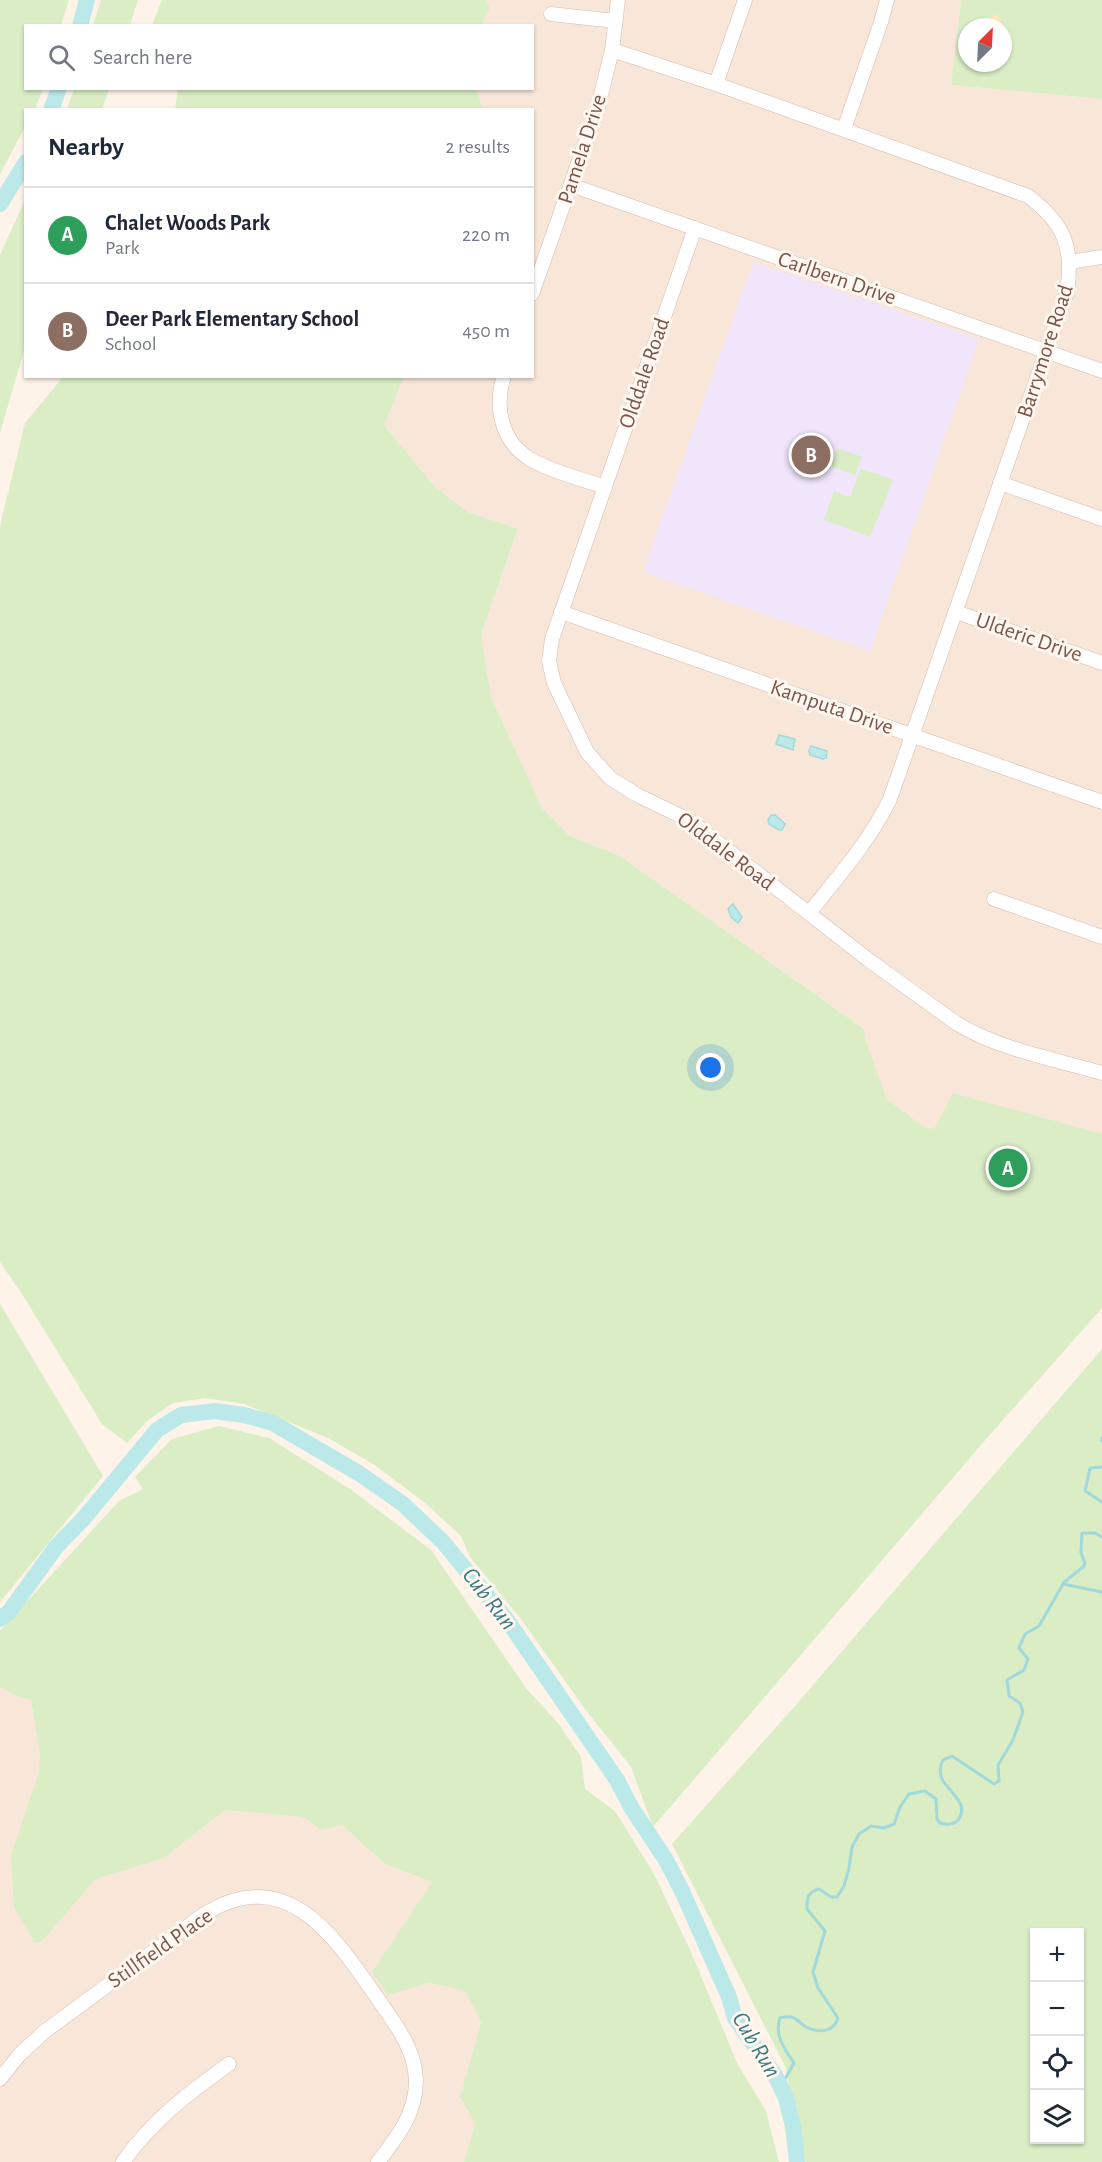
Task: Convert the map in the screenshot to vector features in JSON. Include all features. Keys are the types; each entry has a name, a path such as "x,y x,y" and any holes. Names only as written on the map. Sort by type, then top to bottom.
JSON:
{"street":[{"name":"Pamela Drive","path":"534,288 598,107 612,50 618,0"},
{"path":"716,84 745,0"},
{"path":"844,129 887,0"},
{"path":"551,14 615,21"},
{"name":"Barrymore Road","path":"612,50 716,84 1028,196 1044,208 1057,223 1065,241 1070,262 1067,292 890,799 878,824 809,913"},
{"name":"Carlbern Drive","path":"571,185 1102,371"},
{"name":"Olddale Road","path":"695,228 550,647 551,674 581,742 595,763 610,778 626,789 688,820 870,961 970,1032 992,1041 1102,1073"},
{"path":"1070,262 1102,256"},
{"path":"503,378 499,394 499,411 507,436 519,452 532,461 604,487"},
{"path":"1000,483 1102,519"},
{"name":"Kamputa Drive","path":"561,612 1102,802"},
{"name":"Ulderic Drive","path":"956,612 1102,663"},
{"path":"994,899 1102,937"},
{"name":"Stillfield Place","path":"0,2079 20,2054 44,2032 212,1910 229,1902 247,1898 281,1901 301,1909 327,1930 366,1982 408,2046 416,2080 413,2103 402,2131 378,2162"},
{"path":"123,2162 164,2114 230,2064"}],"shaded area":[{"path":"486,0 961,0 951,85 1102,99 1102,1172 924,1127 887,1099 864,1039 864,1029 620,856 570,836 542,808 491,697 481,634 518,530 468,512 435,487 384,425 404,378 534,378 534,108 483,108 476,90 534,90 534,24 482,24 490,8"},
{"path":"753,262 979,339 870,651 643,572"},
{"path":"0,1687 19,1697 31,1700 40,1755 38,1775 42,1941 96,1879 164,1858 225,1810 303,1817 321,1830 342,1825 385,1864 432,1882 388,1995 429,1983 465,1991 481,2022 460,2097 475,2123 464,2162 0,2162"}],"green space":[{"path":"0,0 69,0 61,24 24,24 24,90 43,90 35,108 24,108 24,129 0,174"},
{"path":"101,0 138,0 130,24 93,24"},
{"path":"162,0 486,0 490,8 482,24 152,24"},
{"path":"961,0 1102,0 1102,99 951,85 958,26 958,72 1012,72 1012,18 959,18"},
{"path":"74,90 109,90 102,108 67,108"},
{"path":"178,90 476,90 483,108 175,108"},
{"path":"24,202 24,350 0,433 0,255"},
{"path":"62,378 404,378 384,425 435,487 468,512 518,529 481,634 491,697 542,808 570,836 620,856 864,1029 865,1039 887,1099 924,1127 934,1129 953,1093 1102,1134 1102,1308 987,1438 653,1827 631,1767 585,1709 521,1619 470,1557 461,1536 424,1502 373,1464 328,1438 244,1404 205,1398 173,1403 148,1420 127,1443 102,1424 0,1262 0,526 25,423"},
{"path":"837,448 862,457 855,475 830,466"},
{"path":"861,468 893,480 870,537 824,520 834,491 850,497"},
{"path":"0,1304 103,1476 0,1602"},
{"path":"1102,1349 1102,2162 801,2162 786,2068 672,1844 795,1706"},
{"path":"219,1426 269,1438 350,1489 431,1550 526,1688 558,1723 581,1757 585,1789 615,1811 654,1874 691,1952 737,2063 766,2111 779,2162 464,2162 475,2123 460,2097 481,2022 465,1991 429,1983 388,1995 372,1972 432,1882 385,1864 342,1825 321,1830 303,1817 225,1810 164,1858 96,1879 42,1941 35,1943 14,1907 11,1855 38,1775 40,1755 31,1700 19,1697 0,1687 0,1631 119,1501 143,1489 135,1477 172,1439"}],"water":[{"path":"779,735 795,739 793,750 776,744"},
{"path":"811,746 827,751 826,758 810,755"},
{"path":"771,815 775,815 785,824 782,830 769,824 768,820"},
{"path":"733,904 742,917 738,923 731,917 728,909"}],"waterway":[{"name":"Cub Run","path":"81,24 87,0"},
{"name":"Cub Run","path":"52,108 58,90"},
{"name":"Cub Run","path":"0,204 24,165"},
{"name":"Cub Run","path":"0,1619 9,1612 56,1547 84,1518 157,1430 181,1415 215,1411 244,1415 273,1423 360,1474 403,1504 443,1542 507,1620 617,1780 631,1807 666,1860 683,1893 729,1997 735,2018 775,2075 786,2098 793,2126 797,2162"},
{"path":"1102,1467 1090,1468 1085,1491 1102,1502"},
{"path":"1063,1583 1085,1563 1081,1553 1082,1533 1095,1533 1102,1537"},
{"path":"781,2086 794,2063 779,2036 780,2018 792,2017 806,2027 821,2031 833,2027 838,2018 818,1988 813,1972 825,1931 807,1909 808,1896 819,1889 831,1897 837,1897 844,1886 852,1847 859,1834 871,1826 884,1828 894,1824 900,1807 909,1794 925,1791 936,1799 937,1819 940,1823 950,1824 958,1820 962,1808 940,1774 943,1760 952,1756 994,1784 999,1781 998,1765 1013,1740 1023,1712 1020,1703 1009,1696 1007,1680 1024,1670 1028,1659 1019,1648 1025,1634 1039,1626 1063,1584 1102,1592"}],"place":[{"name":"Deer Park Elementary School","path":"811,455"},
{"name":"Chalet Woods Park","path":"1008,1168"}]}
